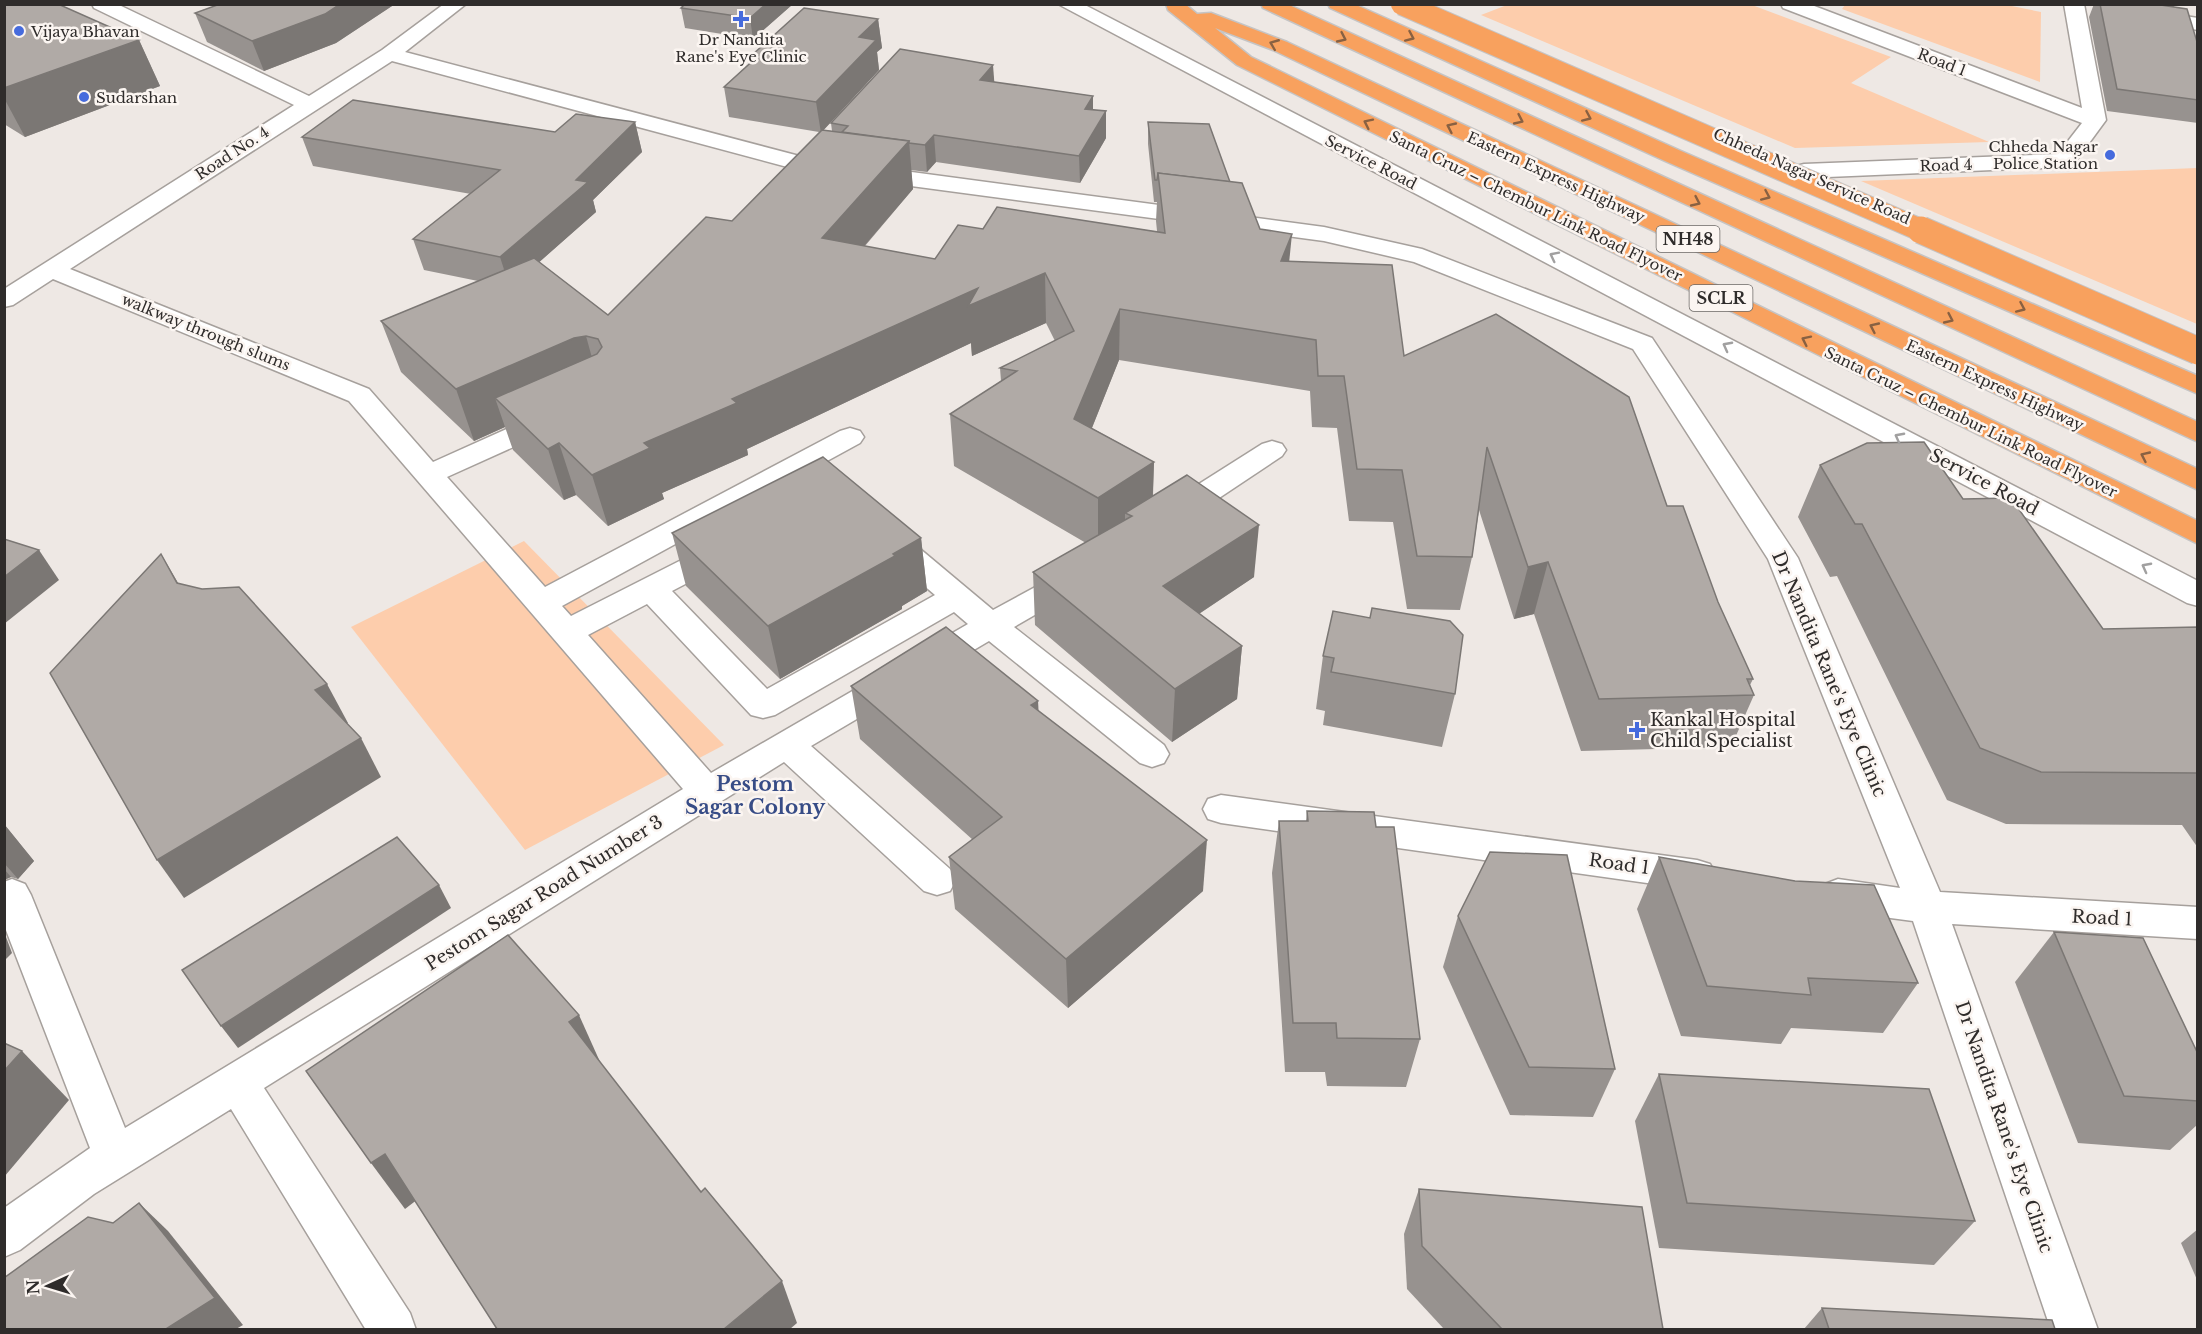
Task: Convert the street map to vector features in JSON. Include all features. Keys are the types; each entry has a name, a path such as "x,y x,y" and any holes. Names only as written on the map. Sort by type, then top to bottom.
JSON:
{"highway":[{"name":"NH48","path":"1270,4 2198,433"},
{"path":"1337,4 1674,156 2198,386"},
{"path":"1402,4 2198,351"},
{"name":"Santa Cruz – Chembur Link Road Flyover","path":"1173,5 1244,61 2198,534"},
{"name":"Eastern Express Highway","path":"1173,5 1281,46 2198,481"}],"street":[{"path":"101,4 308,104"},
{"name":"Road No. 4","path":"4,300 389,54 457,4"},
{"name":"Service Road","path":"1067,4 1674,319 2198,595"},
{"name":"Chheda Nagar Service Road","path":"1420,4 1852,190 2198,359"},
{"name":"Road 1","path":"1790,4 2095,120"},
{"path":"2095,120 2075,6 2097,10"},
{"path":"2131,15 2198,24"},
{"path":"389,54 806,165 1324,234 1422,256 1643,344 1674,319"},
{"name":"Road 4","path":"1804,171 2065,160 2095,120"},
{"path":"806,165 826,143"},
{"name":"walkway through slums","path":"52,270 359,395 428,475"},
{"name":"Dr Nandita Rane's Eye Clinic","path":"1643,344 1783,558 1927,907 2075,1329"},
{"path":"579,407 428,475 708,792"},
{"path":"541,603 850,437"},
{"path":"1150,530 1272,450"},
{"path":"870,523 990,625 1152,754"},
{"path":"566,632 744,541"},
{"name":"Pestom Sagar Road Number 3","path":"4,1235 79,1179 708,792 990,625 1094,569"},
{"path":"651,588 763,706 957,597"},
{"path":"788,745 937,880"},
{"name":"Road 1","path":"1221,809 1727,879"},
{"name":"Road 1","path":"1809,891 1927,907 2198,923"},
{"path":"12,895 115,1157"},
{"path":"237,1082 279,1152 393,1329"}],"shaded area":[{"path":"2002,4 2041,12 2040,82 1842,9 1845,5"},
{"path":"1507,5 1752,5 1891,57 1851,83 1989,142 1795,148 1481,15"},
{"path":"2197,168 2197,324 1861,181"},
{"path":"524,541 724,745 525,850 351,627"}],"building":[{"path":"4,4 58,4 139,40 4,88"},
{"path":"220,4 340,4 325,14 252,41 195,13"},
{"path":"685,4 766,4 750,18 681,8"},
{"path":"2100,4 2154,4 2187,9 2198,45 2198,100 2117,89"},
{"path":"804,8 878,19 859,37 876,40 816,102 724,87 758,56 752,55"},
{"path":"900,49 993,65 980,80 1093,96 1085,109 1106,111 1079,156 934,135 925,145 842,132 848,126 831,123"},
{"path":"353,100 555,132 576,114 635,122 576,180 588,182 500,257 413,239 500,170 302,137"},
{"path":"1148,122 1209,124 1230,182 1158,173 1157,180 1155,180"},
{"path":"822,130 909,141 822,238 935,259 958,225 983,229 997,207 1165,233 1158,173 1242,183 1260,229 1292,234 1281,261 1392,265 1404,356 1496,314 1629,397 1667,506 1683,506 1718,602 1753,679 1747,679 1754,695 1599,699 1548,562 1528,567 1487,447 1472,557 1417,556 1402,470 1357,469 1344,376 1318,376 1316,340 1120,309 1074,419 1154,462 1098,498 950,414 1017,371 1000,368 1074,331 1045,273 968,306 978,288 732,399 737,403 644,443 650,448 592,475 559,443 548,449 495,398 597,354 602,347 598,339 586,336 574,338 456,389 381,321 534,258 608,315 706,217 732,221"},
{"path":"1924,442 1963,499 2011,498 2103,629 2198,627 2198,773 2041,772 1980,748 1862,524 1855,524 1820,465 1867,443"},
{"path":"823,457 921,538 893,554 895,556 768,626 672,533"},
{"path":"1187,475 1259,525 1163,586 1242,646 1175,689 1033,572 1132,516 1125,513"},
{"path":"4,539 39,550 4,577"},
{"path":"161,554 177,583 202,589 239,587 327,684 315,690 361,738 157,860 50,673"},
{"path":"1372,608 1450,621 1463,635 1455,694 1331,672 1334,658 1323,656 1333,611 1370,618"},
{"path":"946,627 1038,701 1031,705 1207,840 1066,959 949,857 1002,817 851,686"},
{"path":"1307,811 1374,812 1376,827 1394,827 1420,1039 1337,1038 1336,1023 1293,1023 1279,821 1308,821"},
{"path":"397,837 439,885 221,1026 182,970"},
{"path":"1490,852 1567,855 1615,1069 1529,1067 1458,916"},
{"path":"1659,857 1795,881 1874,885 1918,983 1808,978 1811,995 1707,986"},
{"path":"2054,932 2143,938 2198,1054 2198,1101 2124,1096"},
{"path":"508,935 579,1015 569,1022 701,1192 705,1188 782,1281 724,1329 497,1329 385,1154 371,1163 306,1071"},
{"path":"4,1043 22,1051 4,1071"},
{"path":"1659,1074 1929,1089 1975,1221 1687,1203"},
{"path":"1419,1189 1642,1207 1663,1329 1502,1329 1422,1246"},
{"path":"139,1203 215,1298 166,1329 4,1329 4,1278 88,1217 113,1223"},
{"path":"1822,1308 2052,1320 2055,1329 1829,1329"}],"place":[{"name":"Dr Nandita Rane's Eye Clinic","path":"741,19"},
{"name":"Vijaya Bhavan","path":"19,31"},
{"name":"Sudarshan","path":"84,97"},
{"name":"Chheda Nagar Police Station","path":"2110,155"},
{"name":"Kankal Hospital Child Specialist","path":"1637,730"}],"district":[{"name":"Pestom Sagar Colony","path":"755,796"}]}
